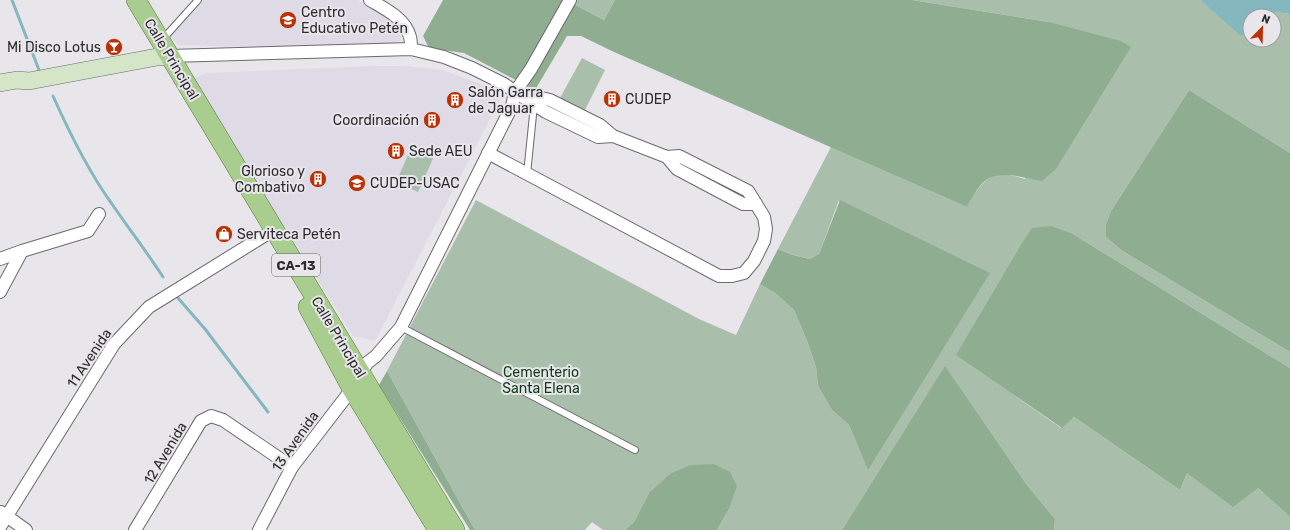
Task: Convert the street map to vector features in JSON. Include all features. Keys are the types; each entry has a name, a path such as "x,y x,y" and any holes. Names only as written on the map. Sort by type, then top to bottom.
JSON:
{"main road":[{"name":"Calle Principal","path":"122,0 163,52 361,372 455,530"},
{"name":"Calle Principal","path":"136,0 163,52 267,234 352,389 438,530"}],"street":[{"path":"370,0 393,14 403,24 410,36 411,49"},
{"path":"514,92 531,69 570,0"},
{"path":"0,83 17,80 29,81 163,52 411,49 444,57 472,68 504,84 546,112 598,138 613,136"},
{"path":"0,92 18,89 29,81"},
{"path":"488,153 719,276 732,276 744,273 754,261 764,241 766,229 764,217 756,204 743,204 677,169 667,157 613,136 600,125 550,100 514,92"},
{"name":"13 Avenida","path":"259,530 292,467 352,389 367,363 376,356 401,327 512,106 514,92"},
{"path":"0,259 88,231 99,214"},
{"name":"11 Avenida","path":"0,528 3,513 114,344 149,307 267,234"},
{"path":"0,292 22,251"},
{"name":"12 Avenida","path":"135,530 201,421 211,416 223,420 292,467"},
{"path":"3,513 26,530"}],"lane":[{"path":"163,52 198,0"},
{"path":"527,174 534,105"},
{"path":"401,327 635,450"}],"shaded area":[{"name":"Centro Educativo Petén","path":"204,0 358,0 385,15 398,25 402,33 401,40 393,45 255,47 178,45 170,37"},
{"name":"CUDEP-USAC","path":"406,66 443,70 491,88 502,96 375,341 353,336 192,79 206,73"}],"green space":[{"path":"443,0 566,0 604,20 615,0 912,0 1049,22 1121,41 1131,47 1056,169 1042,181 1009,175 993,177 986,180 980,186 967,207 614,52 581,36 567,36 535,90 464,53 429,48 423,36"},
{"path":"566,0 615,0 604,20"},
{"name":"Cementerio Santa Elena","path":"912,0 1200,0 1242,34 1242,48 1282,48 1282,13 1290,14 1290,153 1189,90 1111,211 1106,224 1106,237 1121,250 1290,352 1290,368 1073,234 957,355 1061,428 1074,417 1180,490 1187,473 1258,488 1290,517 1290,530 1054,530 1055,519 1027,485 945,367 842,530 717,530 729,509 649,493 634,522 625,530 603,530 592,522 585,530 475,530 387,371 476,200 699,319 736,335 760,284 775,293 794,310 816,367 818,386 832,410 849,425 868,469 839,200 819,254 810,259 793,255 778,249 831,147 967,207 973,196 985,181 996,175 1011,175 1025,179 1049,22"},
{"path":"582,58 605,70 585,110 560,98"},
{"path":"1189,90 1290,153 1290,352 1121,250 1106,237 1106,224 1111,211"},
{"path":"413,144 435,154 418,192 396,182"},
{"path":"840,200 990,273 868,470 849,425 832,410 818,386 816,367 794,310 775,293 760,284 778,249 793,255 810,259 819,254"},
{"path":"1051,226 1073,234 1290,368 1290,517 1258,488 1233,507 1187,473 1180,490 1074,417 1062,428 956,355 1032,228"},
{"path":"945,366 1027,485 1055,519 1054,530 842,530"},
{"path":"387,371 475,530 470,530 379,385"},
{"path":"714,464 730,472 737,486 729,509 717,530 625,530 634,522 649,493 670,474 690,465"}],"water":[{"path":"1200,0 1290,0 1290,14 1282,13 1282,8 1242,8 1241,36"}],"waterway":[{"path":"12,0 39,70"},
{"path":"53,96 95,179 163,277"},
{"path":"178,298 205,329 268,412"}],"place":[{"name":"Centro Educativo Petén","path":"288,20"},
{"name":"Mi Disco Lotus","path":"114,47"},
{"name":"CUDEP","path":"612,99"},
{"name":"Salón Garra de Jaguar","path":"455,100"},
{"name":"Coordinación","path":"432,120"},
{"name":"Sede AEU","path":"396,151"},
{"name":"Glorioso y Combativo","path":"318,179"},
{"name":"CUDEP-USAC","path":"357,183"},
{"name":"Serviteca Petén","path":"224,234"}]}
